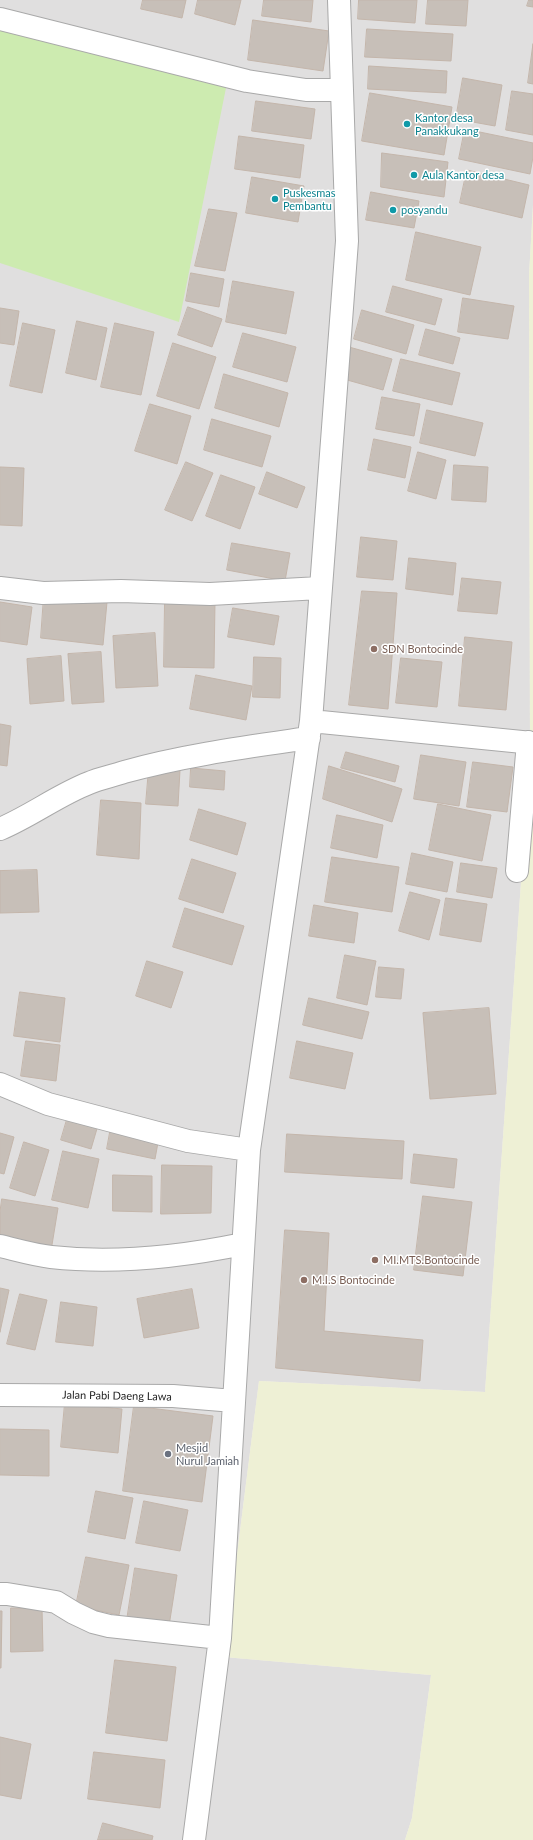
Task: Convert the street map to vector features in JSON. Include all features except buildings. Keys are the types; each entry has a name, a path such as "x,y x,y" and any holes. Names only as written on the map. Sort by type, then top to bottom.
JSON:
{"street":[{"path":"194,1840 220,1638 249,1150 310,730 347,241 339,0"},
{"path":"0,19 247,81 306,90 342,90"},
{"path":"0,588 43,593 121,591 210,594 320,588"},
{"path":"0,829 89,783 153,764 226,750 310,730 531,743 517,871"},
{"path":"0,1084 56,1106 188,1141 249,1150"},
{"path":"0,1246 49,1256 74,1259 148,1258 205,1252 243,1244"},
{"name":"Jalan Pabi Daeng Lawa","path":"0,1395 173,1396 234,1401"},
{"path":"0,1594 56,1602 93,1622 109,1626 220,1638"}],"shaded area":[{"path":"0,0 533,0 533,205 529,276 530,755 485,1392 259,1381 224,1657 431,1675 412,1818 405,1840 0,1840"}],"green space":[{"path":"0,15 228,78 179,322 0,263"},
{"path":"533,205 533,1840 405,1840 412,1818 431,1675 224,1657 259,1381 485,1392 530,755 529,276"}],"place":[{"name":"Kantor desa Panakkukang","path":"407,124"},
{"name":"Aula Kantor desa","path":"414,175"},
{"name":"Puskesmas Pembantu","path":"275,199"},
{"name":"posyandu","path":"393,210"},
{"name":"SDN Bontocinde","path":"374,649"},
{"name":"MI.MTS.Bontocinde","path":"375,1260"},
{"name":"M.I.S Bontocinde","path":"304,1280"},
{"name":"Mesjid Nurul Jamiah","path":"168,1454"}]}
